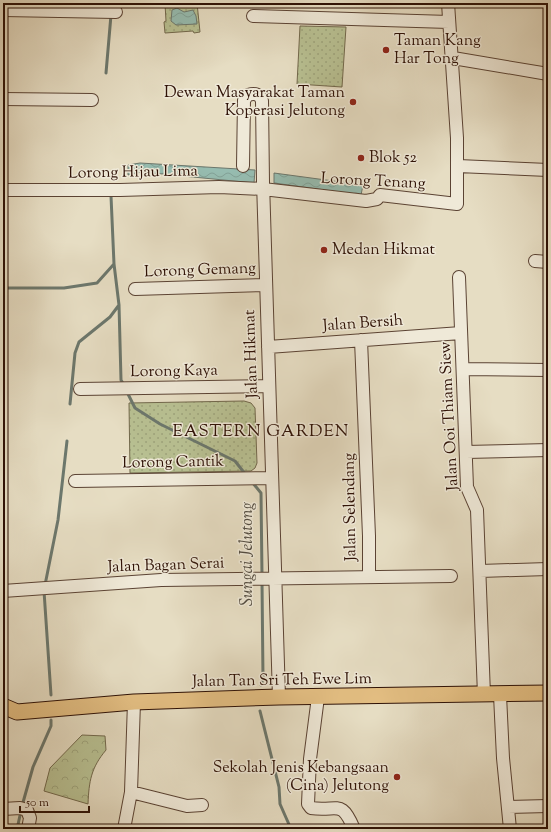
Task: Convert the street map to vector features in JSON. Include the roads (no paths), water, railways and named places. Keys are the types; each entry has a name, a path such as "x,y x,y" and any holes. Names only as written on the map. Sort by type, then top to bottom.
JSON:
{"main road":[{"name":"Jalan Tan Sri Teh Ewe Lim","path":"7,710 134,702 278,697 500,695 548,693"}],"street":[{"path":"448,3 453,58 458,166 548,170"},
{"path":"3,10 116,12"},
{"path":"253,16 449,22"},
{"path":"453,58 548,74"},
{"name":"Jalan Hikmat","path":"243,166 244,100 248,95 255,94 260,96 262,101 269,386 267,478 278,697"},
{"path":"3,99 92,100"},
{"name":"Lorong Tenang","path":"263,186 366,201 377,199 380,195 457,204 458,166"},
{"name":"Lorong Hijau Lima","path":"3,190 120,190 263,186"},
{"path":"535,261 548,262"},
{"name":"Jalan Ooi Thiam Siew","path":"459,277 467,491 477,510 484,695"},
{"name":"Lorong Gemang","path":"135,289 266,285"},
{"name":"Jalan Bersih","path":"268,347 461,333"},
{"name":"Jalan Selendang","path":"361,340 368,522 368,577"},
{"path":"463,369 548,370"},
{"name":"Lorong Kaya","path":"80,389 269,386"},
{"path":"466,452 548,450"},
{"name":"Lorong Cantik","path":"75,481 267,478"},
{"path":"480,571 548,569"},
{"name":"Jalan Bagan Serai","path":"3,591 161,580 255,580 451,576"},
{"path":"500,695 510,829"},
{"path":"318,697 310,760 308,804 311,808 341,808 346,812 354,829"},
{"path":"124,829 131,792 134,702"},
{"path":"131,792 187,806 202,806"},
{"path":"508,807 548,806"},
{"path":"15,809 30,818 28,829"}],"water":[{"path":"177,8 184,12 193,10 196,16 197,24 176,25 171,21 172,10"},
{"path":"140,163 255,170 254,183 142,172 128,175 128,165"},
{"path":"274,173 363,185 361,195 274,183"}],"waterway":[{"name":"Sungai Jelutong","path":"106,73 111,15"},
{"name":"Sungai Jelutong","path":"111,196 114,264 119,305 121,380 124,385"},
{"path":"6,288 64,288 97,283 114,264"},
{"name":"Sungai Jelutong","path":"70,404 75,353 79,342 110,317 119,305"},
{"name":"Sungai Jelutong","path":"127,392 135,408 160,424 235,461 246,475"},
{"name":"Sungai Jelutong","path":"45,585 58,520 67,441"},
{"name":"Sungai Jelutong","path":"252,482 261,493 262,575"},
{"name":"Sungai Jelutong","path":"261,685 263,679 262,581"},
{"name":"Sungai Jelutong","path":"44,591 51,695"},
{"name":"Sungai Jelutong","path":"260,711 279,787 280,804 291,829"},
{"name":"Sungai Jelutong","path":"22,806 33,767 51,726 51,720"},
{"name":"Sungai Jelutong","path":"17,829 21,811"}],"place":[{"name":"Taman Kang Har Tong","path":"386,50"},
{"name":"Dewan Masyarakat Taman Koperasi Jelutong","path":"353,102"},
{"name":"Blok 52","path":"361,158"},
{"name":"Medan Hikmat","path":"324,250"},
{"name":"Sekolah Jenis Kebangsaan (Cina) Jelutong","path":"397,777"}],"district":[{"name":"EASTERN GARDEN","path":"261,432"}]}
